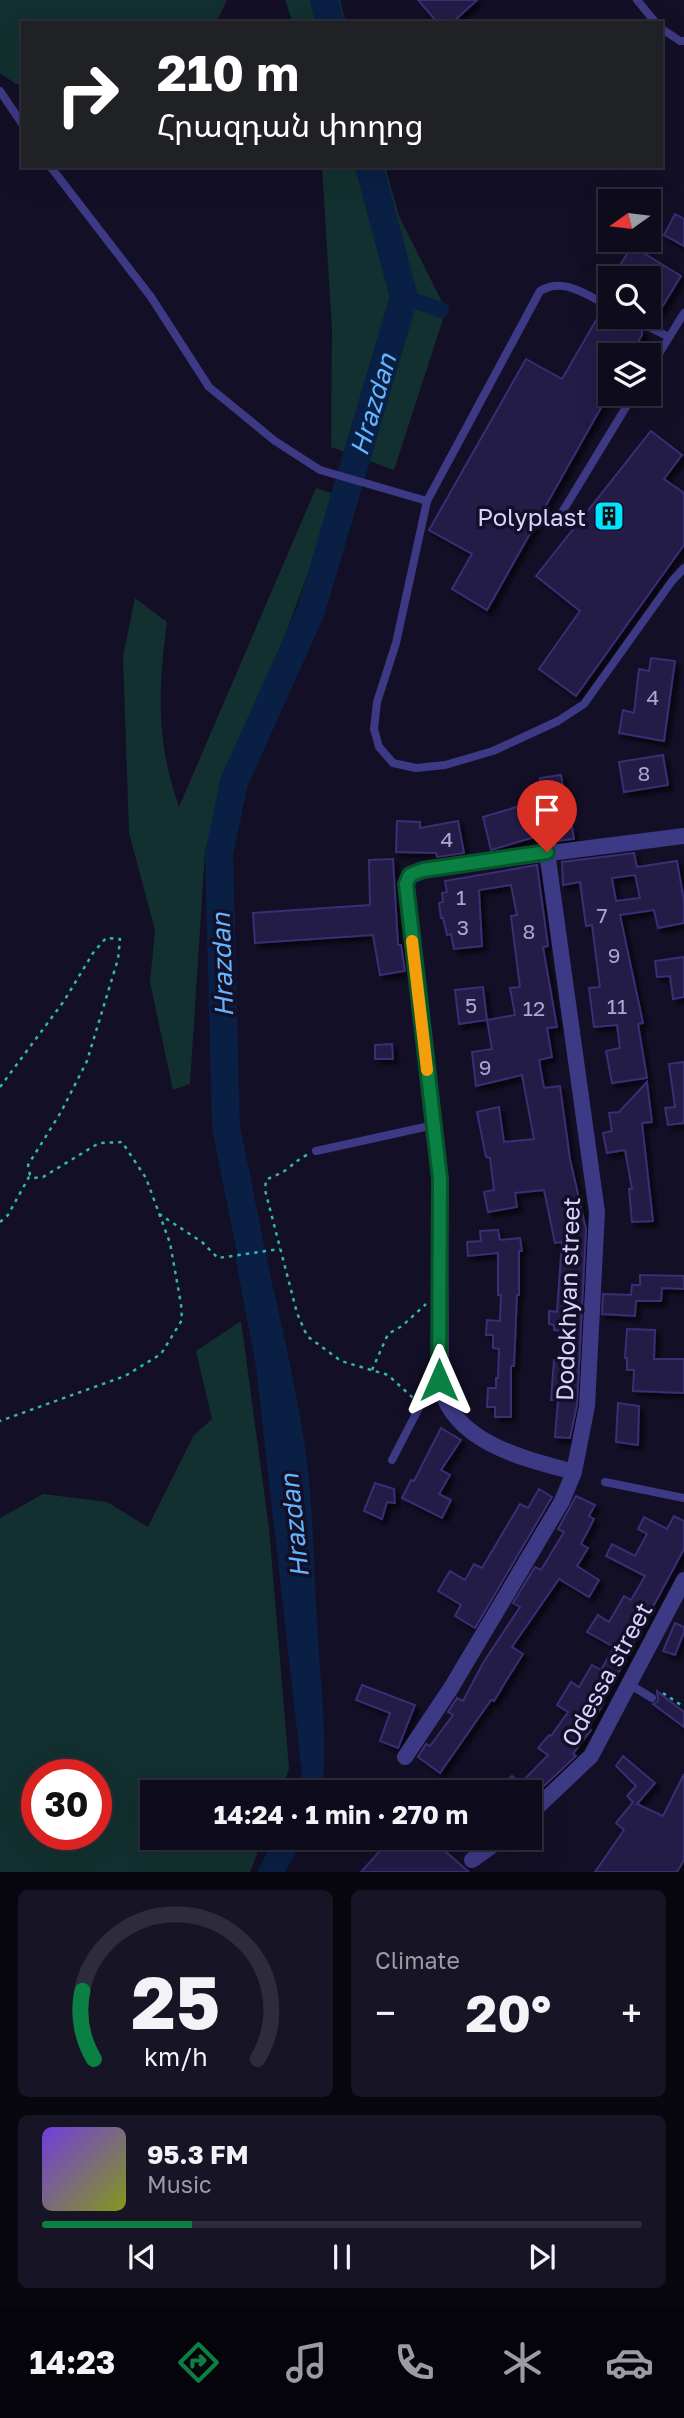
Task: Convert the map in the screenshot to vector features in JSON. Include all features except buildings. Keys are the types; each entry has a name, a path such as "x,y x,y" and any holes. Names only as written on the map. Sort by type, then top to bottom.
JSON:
{"street":[{"path":"576,1478 517,1457 486,1441 449,1408 441,1389 440,1179 406,884 410,875 423,870 684,836"},
{"name":"Dodokhyan street","path":"405,1756 451,1688 576,1478 587,1406 597,1212 547,852"},
{"name":"Odessa street","path":"542,1803 591,1756 684,1580"},
{"path":"472,1860 484,1850"}],"lane":[{"path":"637,0 654,21"},
{"path":"663,30 684,41"},
{"path":"0,90 21,122"},
{"path":"52,168 151,297 209,387 275,441 320,470 426,501"},
{"path":"598,301 568,286 549,285 540,291 426,501 396,643 377,702 374,729 379,747 393,763 416,768 445,765 493,751 558,721 584,704 684,568"},
{"path":"661,350 684,313"},
{"path":"653,329 669,337"},
{"path":"561,514 627,406"},
{"path":"316,1151 434,1125"},
{"path":"392,1460 421,1404 441,1389"},
{"path":"605,1482 684,1498"},
{"path":"629,1684 652,1698"},
{"path":"600,1756 615,1721 614,1712"}],"path":[{"path":"0,1087 64,1002 93,953 106,938 120,939 118,959 87,1061 61,1112 28,1165 30,1175 8,1215 0,1222"},
{"path":"0,1421 125,1376 160,1354 182,1320 170,1243 146,1178 122,1142 99,1143 43,1177 34,1178 30,1175"},
{"path":"316,1151 297,1160 285,1172 266,1180 265,1190 297,1313 307,1336 341,1361 388,1375 421,1404"},
{"path":"159,1214 202,1242 218,1258 280,1249"},
{"path":"372,1370 388,1334 402,1326 440,1291"},
{"path":"666,1695 684,1707"}],"green space":[{"path":"0,0 227,0 217,21 21,21 21,83 16,84 0,73"},
{"path":"285,0 340,0 345,21 292,21"},
{"path":"322,168 386,168 399,216 446,310 394,470 331,447 332,329"},
{"path":"316,488 337,495 205,851 190,1084 173,1090 150,982 155,930 129,833 123,656 135,598 167,622 161,715 166,760 179,807"},
{"path":"241,1321 269,1528 289,1769 285,1780 140,1780 140,1850 258,1850 250,1872 0,1872 0,1518 43,1494 107,1502 148,1527 194,1435 212,1419 196,1351"}],"water":[{"path":"265,1251 299,1408 313,1527 323,1715 323,1780 300,1780 302,1775 256,1366 235,1256"},
{"path":"269,1850 297,1850 285,1872 257,1872"}],"waterway":[{"name":"Hrazdan","path":"324,0 329,21"},
{"name":"Hrazdan","path":"259,1291 226,1127 219,854 234,782 311,611 404,297 370,168"},
{"path":"404,297 441,310"}],"slow traffic":[{"path":"412,941 427,1070"}],"place":[{"name":"Polyplast","path":"609,516"}],"route":[{"path":"439,1380 440,1179 406,884 410,875 423,870 547,852"}]}
